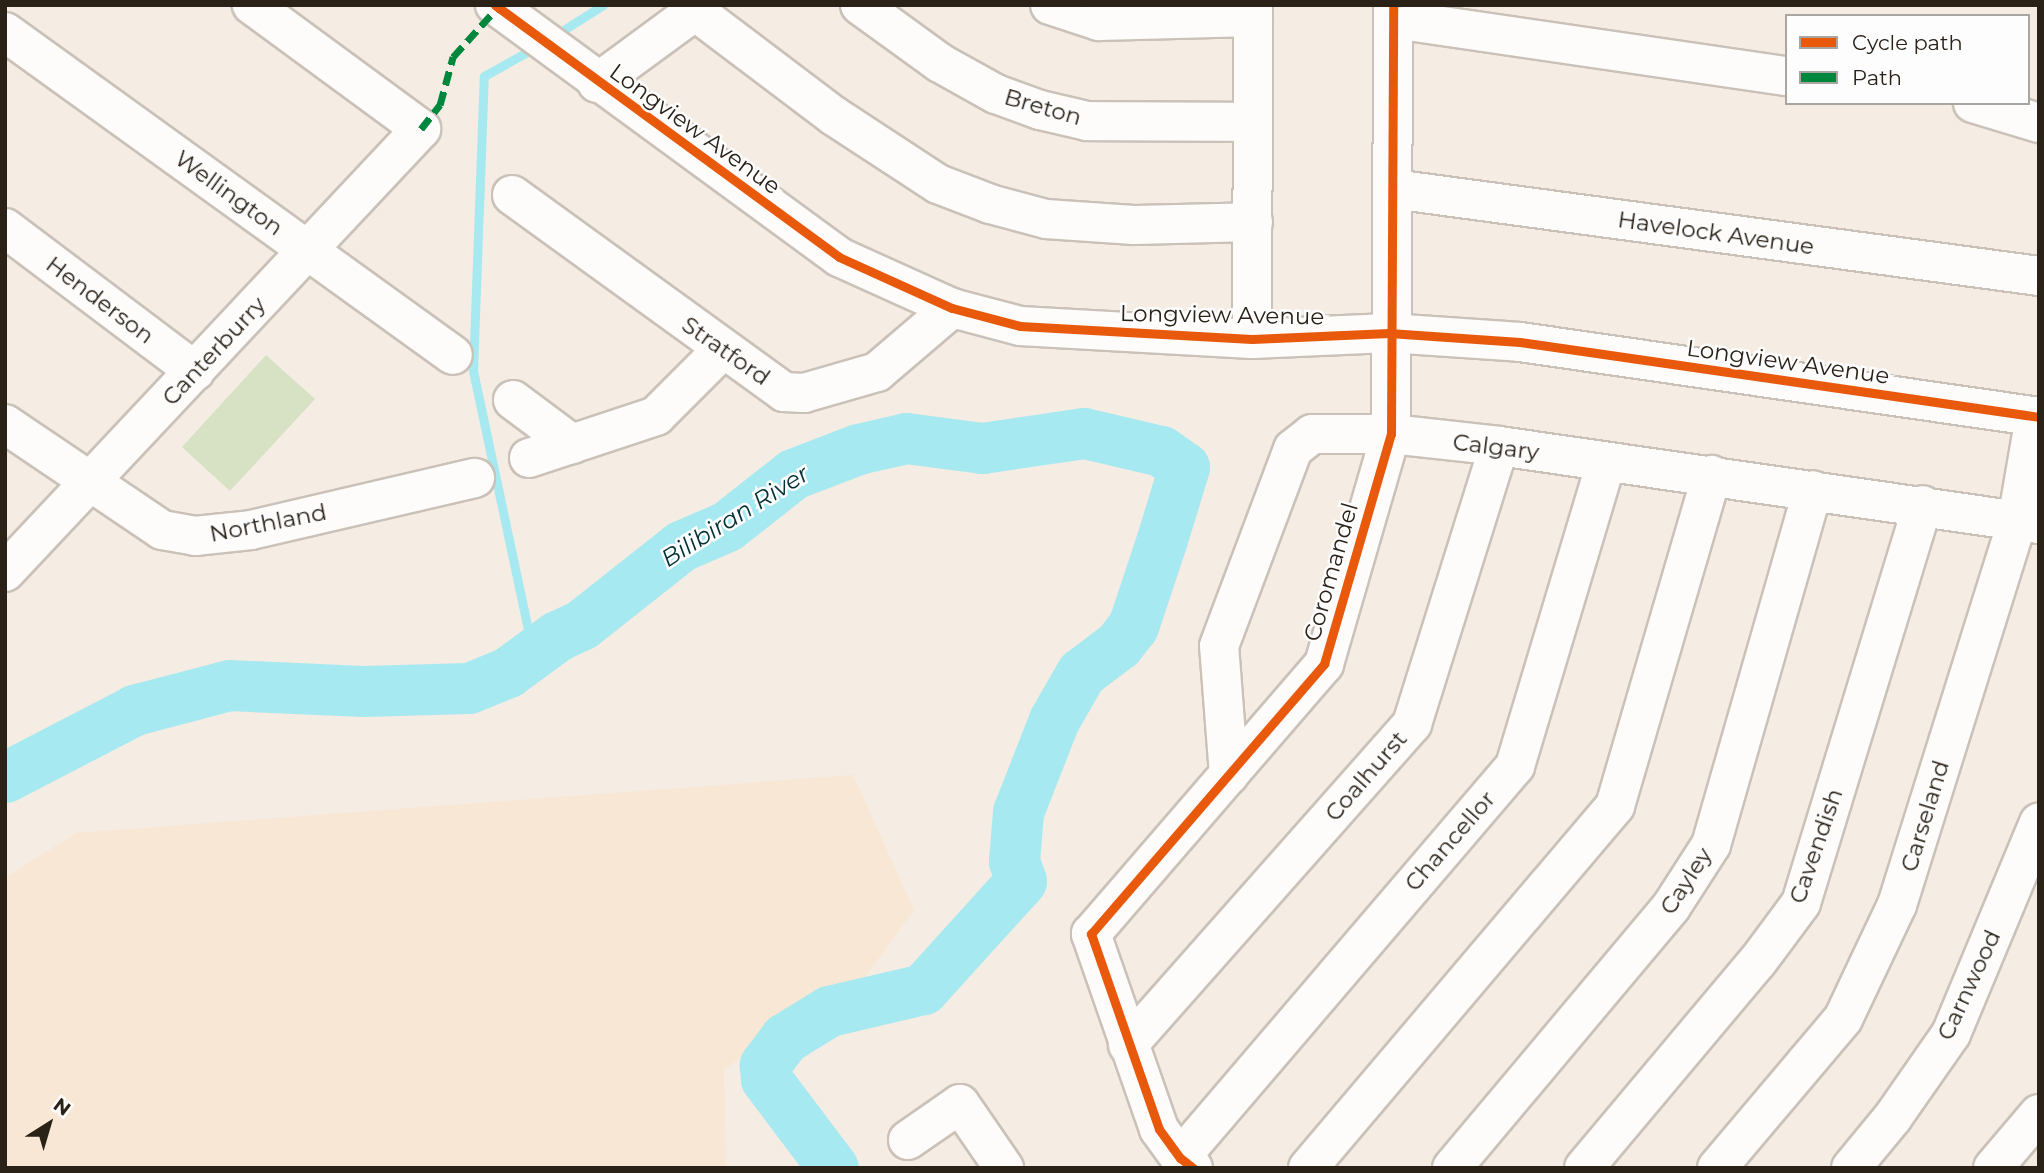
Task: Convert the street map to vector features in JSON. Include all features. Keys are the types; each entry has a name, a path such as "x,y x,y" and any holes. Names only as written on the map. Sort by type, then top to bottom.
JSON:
{"street":[{"name":"Canterburry","path":"5,572 421,129 252,5"},
{"name":"Breton","path":"860,5 940,63 996,94 1040,110 1087,121 1252,122"},
{"path":"1050,5 1099,21 1253,11 1252,339"},
{"name":"Longview Avenue","path":"497,6 597,83 839,257 952,308 1020,326 1252,339 1389,333 1520,342 2037,417"},
{"path":"597,83 699,8 834,116 938,184 990,204 1046,219 1134,225 1253,222"},
{"path":"1394,12 1785,76"},
{"name":"Coromandel","path":"1186,1163 1159,1129 1091,934 1324,664 1391,434 1389,333 1394,12"},
{"name":"Wellington","path":"5,32 453,355"},
{"path":"1980,105 2039,123"},
{"name":"Havelock Avenue","path":"1393,189 2039,276"},
{"name":"Stratford","path":"512,195 722,350 784,392 804,393 877,372 952,308"},
{"name":"Henderson","path":"5,228 195,371"},
{"path":"529,457 656,416 722,350"},
{"path":"513,400 572,444"},
{"name":"Carseland","path":"1717,1168 1843,1019 1897,905 2028,522 2037,417"},
{"name":"Northland","path":"5,424 162,530 195,536 251,530 475,478"},
{"name":"Calgary","path":"1229,775 1219,646 1293,449 1312,434 1391,434 1499,446 2028,522"},
{"name":"Coalhurst","path":"1128,1045 1412,724 1499,446"},
{"name":"Chancellor","path":"1186,1163 1515,766 1606,462"},
{"path":"1307,1168 1615,806 1713,475"},
{"name":"Cayley","path":"1452,1168 1671,907 1711,845 1813,490"},
{"name":"Cavendish","path":"1584,1168 1758,961 1801,903 1923,505"},
{"name":"Carnwood","path":"1851,1168 1893,1118 1951,1034 2038,833"},
{"path":"908,1140 960,1104 1004,1168"},
{"path":"1993,1168 2039,1114"}],"shaded area":[{"path":"853,775 914,910 859,985 724,1069 726,1168 5,1168 5,878 76,833"}],"green space":[{"path":"266,355 315,399 230,491 182,447"}],"waterway":[{"path":"554,36 603,5"},
{"path":"533,653 473,371 484,76 536,47"},
{"name":"Bilibiran River","path":"5,777 134,710 229,685 363,691 469,688 508,672 557,636 581,625 681,546 727,526 793,474 858,449 906,438 982,448 1084,433 1161,451 1184,467 1161,542 1133,626 1118,645 1081,673 1054,720 1018,812 1014,861 1021,881 923,989 829,1011 785,1038 765,1065 766,1079 833,1168"}],"marked path":[{"path":"421,129 440,105 453,57 498,7"}],"cycle path":[{"path":"495,5 839,257 952,308 1020,326 1252,339 1389,333 1520,342 2039,417"},
{"path":"1193,1168 1180,1158 1159,1129 1091,934 1324,664 1391,434 1393,5"}]}
